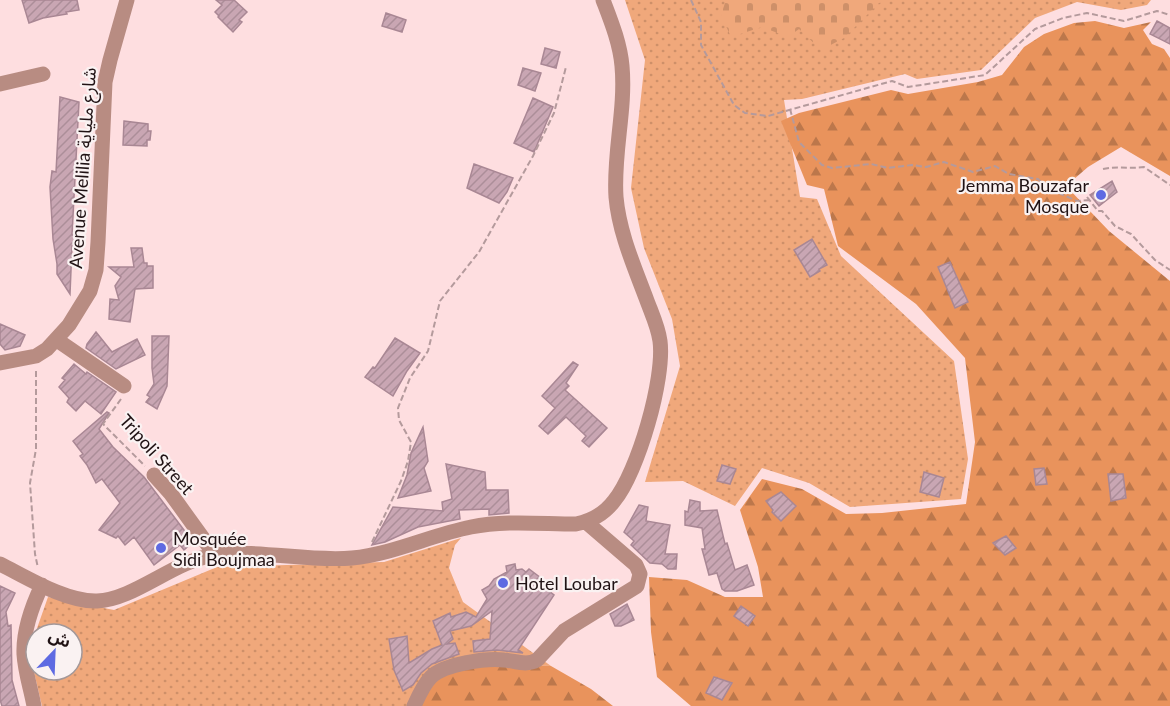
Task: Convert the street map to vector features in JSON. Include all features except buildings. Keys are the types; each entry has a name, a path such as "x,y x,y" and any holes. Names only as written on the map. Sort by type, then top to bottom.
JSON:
{"street":[{"name":"Avenue Melilia شارع ملياية","path":"0,363 36,356 57,340 80,310 90,291 96,270 105,82 128,0"},
{"path":"0,564 40,584 84,600 109,600 187,563 215,555 328,558 365,556 472,527 491,524 586,522 604,512 616,500 639,449 658,382 661,360 656,324 624,233 616,199 622,65 616,35 603,0"},
{"path":"0,84 44,74"},
{"name":"Tripoli Street","path":"57,340 124,386"},
{"name":"Tripoli Street","path":"154,475 171,494 215,555"},
{"path":"414,706 431,677 446,669 476,661 502,660 531,663 537,660 564,631 637,586 640,574 636,564 586,522"},
{"path":"34,706 27,669 25,641 40,584"}],"path":[{"path":"691,0 701,22 701,45 734,105 745,113 768,116 892,81 908,87 985,75 1035,29 1063,18 1087,13 1124,21 1157,11 1170,15"},
{"path":"365,556 408,461 411,442 399,420 398,408 410,378 428,351 440,302 479,252 533,156 554,112 566,67"},
{"path":"790,109 799,142 822,165 832,168 871,164 888,168 912,165 926,167 944,162 973,172 995,166 1009,174 1038,179 1047,188 1077,201 1090,200"},
{"path":"1103,169 1116,166 1128,169 1144,167 1170,185"},
{"path":"1087,197 1098,212 1102,211 1115,226 1131,234 1155,260 1170,270"},
{"path":"36,356 36,449 30,483 40,584"},
{"name":"Tripoli Street","path":"124,386 124,396 103,424 154,475"}],"green space":[{"path":"625,0 1151,0 1147,5 1121,10 1077,2 1035,18 981,70 917,79 905,74 802,99 784,100 800,197 817,199 841,256 954,361 968,459 961,499 850,507 809,483 762,468 735,506 683,481 645,482 680,366 672,319 644,248 631,188 645,60"},
{"path":"726,0 891,0 879,3 844,38 821,50 799,29 788,37 762,27 731,37 721,15"},
{"path":"1095,21 1124,28 1151,22 1143,30 1152,44 1164,49 1170,58 1170,176 1121,147 1088,167 1066,186 1109,231 1170,281 1170,706 691,706 657,677 651,632 649,577 687,580 725,597 763,597 758,567 740,510 762,479 802,489 846,514 882,513 966,504 975,442 965,358 916,304 838,246 824,189 807,185 781,121 799,113 891,90 908,94 978,82 1002,75 1024,47 1044,34 1074,23"},
{"path":"461,538 455,545 449,568 463,602 551,666 488,663 420,706 42,706 36,682 84,682 84,622 39,622 48,597 114,610 217,567 384,562"},
{"path":"488,663 551,666 591,689 613,706 420,706 439,676"}],"place":[{"name":"Jemma Bouzafar Mosque","path":"1101,195"},
{"name":"Mosquée Sidi Boujmaa","path":"161,548"},
{"name":"Hotel Loubar","path":"503,583"}]}
